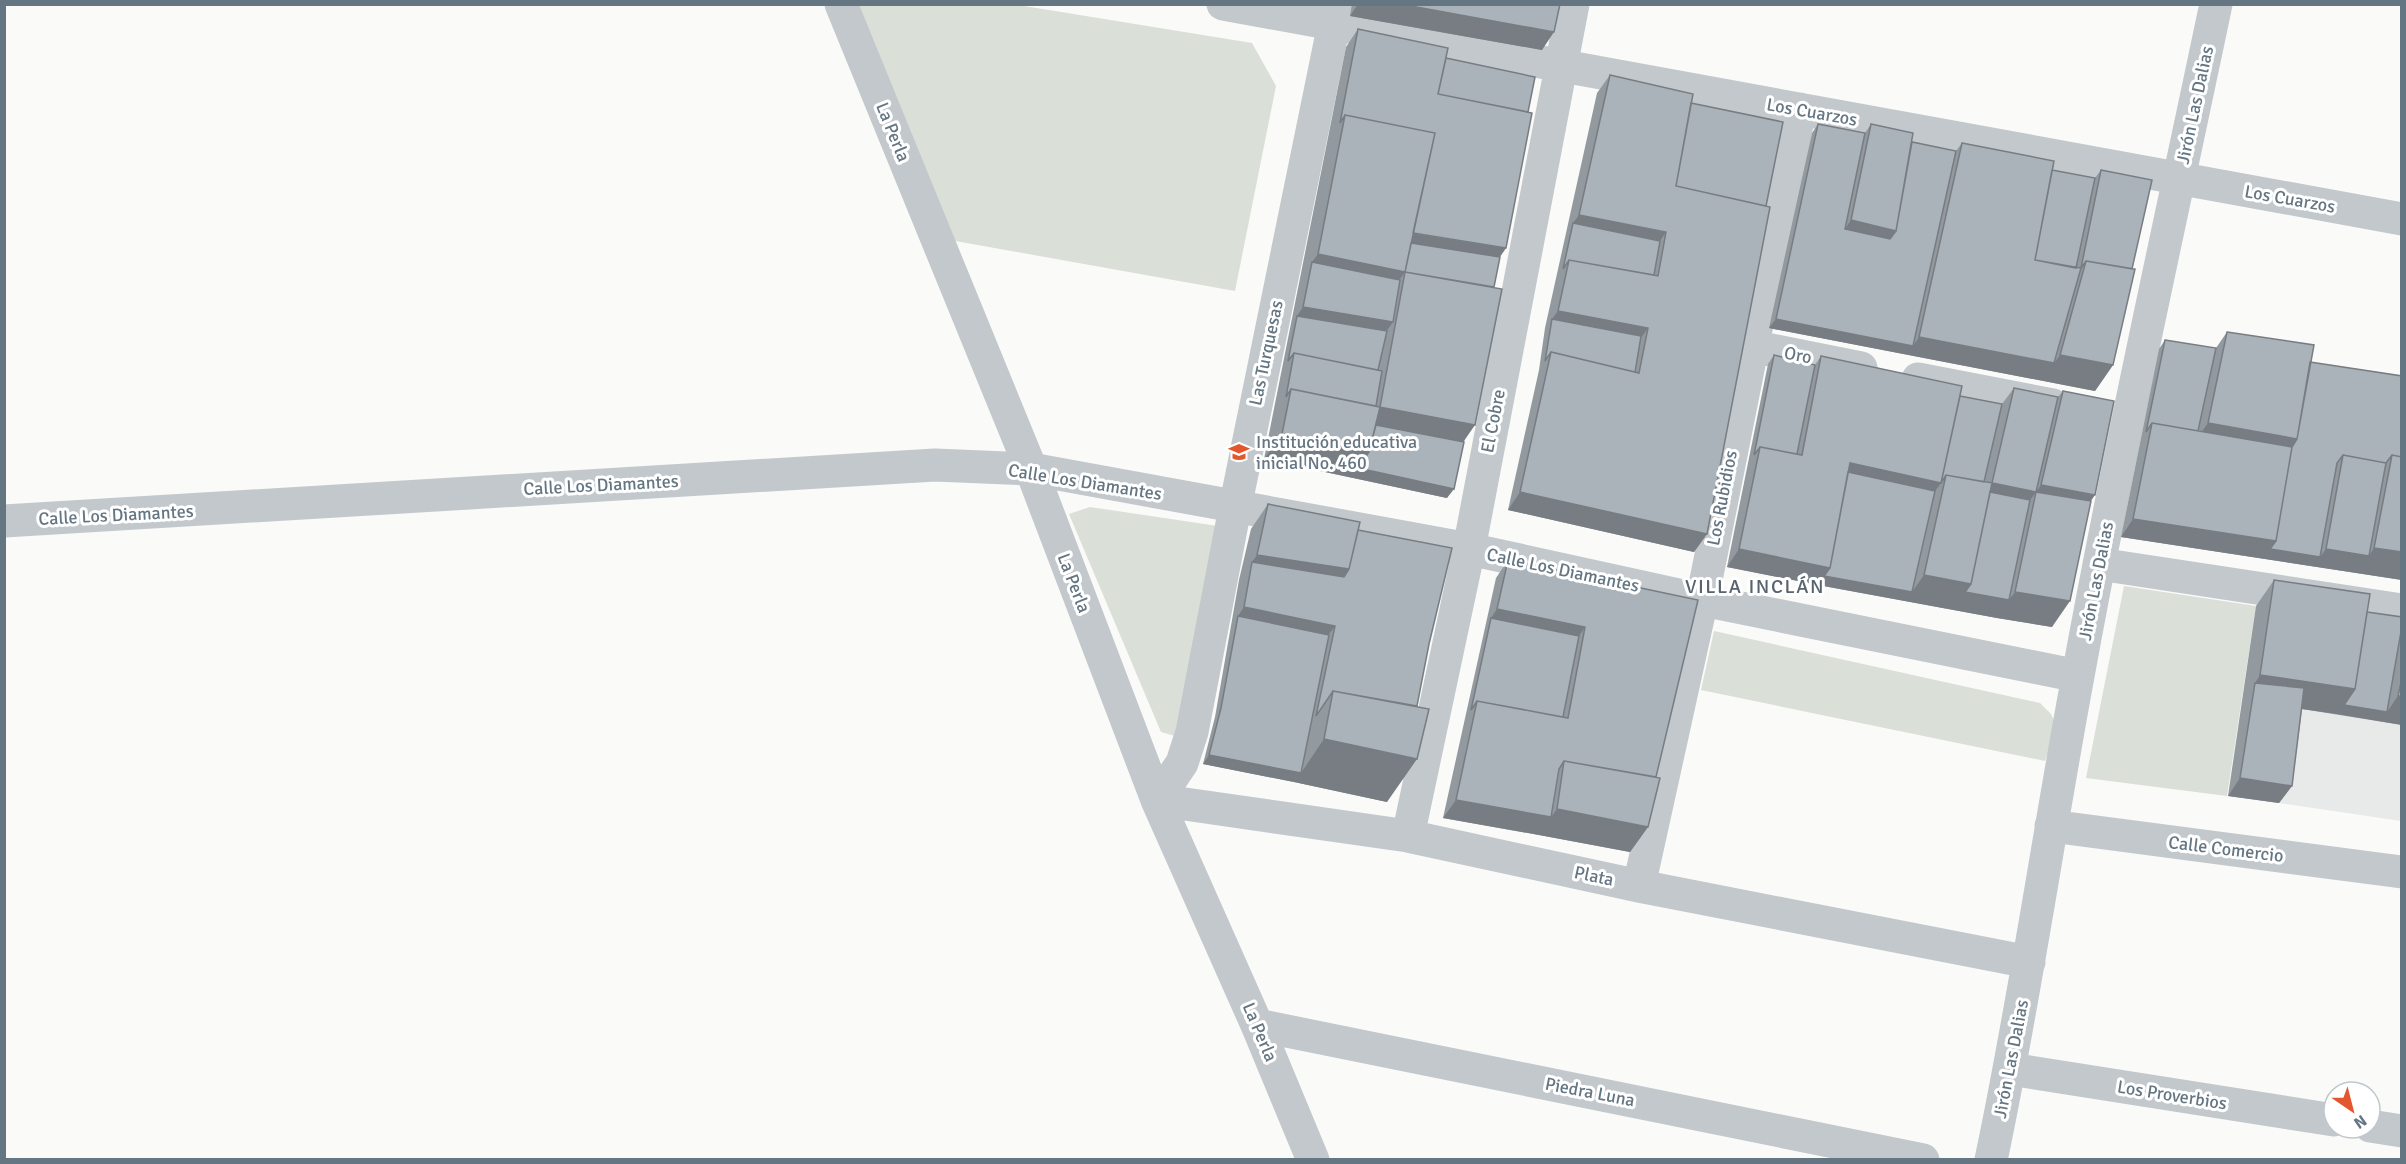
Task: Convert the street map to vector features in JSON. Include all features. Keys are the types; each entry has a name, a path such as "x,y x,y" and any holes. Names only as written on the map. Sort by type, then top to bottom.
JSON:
{"street":[{"name":"La Perla","path":"841,4 1031,470 1157,800 1257,1025 1313,1160"},
{"name":"Los Cuarzos","path":"1223,4 1336,15 1560,66 2402,219"},
{"name":"El Cobre","path":"1408,837 1469,549 1573,4"},
{"name":"Jirón Las Dalias","path":"1991,1160 2010,1069 2050,826 2099,564 2104,415 2180,178 2216,4"},
{"name":"Las Turquesas","path":"1157,800 1182,763 1192,732 1235,508 1336,15"},
{"name":"Los Rubidios","path":"1639,886 1702,600 1800,109"},
{"name":"Oro","path":"1751,346 2104,415"},
{"name":"Calle Los Diamantes","path":"4,521 935,465 1031,470 1469,549 1702,600 2078,676"},
{"path":"2099,564 2402,610"},
{"name":"Plata","path":"1157,800 1408,837 1639,886 2029,962"},
{"name":"Calle Comercio","path":"2050,826 2402,872"},
{"name":"Piedra Luna","path":"1257,1025 1923,1160"},
{"name":"Los Proverbios","path":"2010,1069 2322,1118"},
{"path":"2382,1128 2402,1131"}],"shaded area":[{"path":"857,5 1018,5 1252,43 1276,86 1235,291 950,240"},
{"path":"1090,507 1218,526 1175,736 1161,732 1069,514"},
{"path":"2124,586 2256,606 2227,796 2086,778"},
{"path":"1714,631 2040,703 2051,714 2057,727 2045,761 1701,690"},
{"path":"2292,706 2401,725 2401,821 2279,803"}],"building":[{"path":"1400,4 1560,4 1554,32"},
{"path":"1358,29 1448,48 1438,94 1532,113 1506,248 1413,233 1435,133 1345,115 1340,123"},
{"path":"1446,58 1535,77 1528,112 1438,94"},
{"path":"1610,75 1693,94 1676,186 1770,207 1707,534 1520,492 1551,352 1639,373 1648,328 1558,311 1569,260 1658,276 1666,232 1579,215"},
{"path":"1691,103 1783,122 1766,206 1676,186"},
{"path":"1345,115 1435,133 1405,272 1318,254"},
{"path":"1818,124 1865,133 1845,229 1890,239 1896,231 1912,142 1956,151 1913,346 1776,319"},
{"path":"1871,124 1913,133 1896,231 1851,220"},
{"path":"1962,143 2054,161 2035,260 2081,268 2054,363 1919,337"},
{"path":"2052,170 2095,178 2076,268 2035,260"},
{"path":"2101,170 2152,180 2132,269 2086,261 2081,268"},
{"path":"1573,223 1660,241 1654,275 1569,260 1563,269"},
{"path":"1411,243 1500,257 1494,287 1405,272"},
{"path":"2086,261 2135,269 2113,365 2060,355"},
{"path":"1312,262 1400,280 1393,322 1303,307"},
{"path":"1405,272 1502,289 1475,425 1380,407"},
{"path":"1297,316 1387,331 1378,370 1294,353 1288,361"},
{"path":"1552,319 1641,336 1635,372 1551,352 1545,361"},
{"path":"2227,332 2314,345 2297,439 2208,423"},
{"path":"2165,340 2216,348 2198,431 2152,423 2146,432"},
{"path":"1294,353 1382,371 1376,406 1291,389 1286,397"},
{"path":"1774,355 1815,365 1797,454 1760,447 1754,455"},
{"path":"1821,356 1962,386 1941,483 1850,463 1830,568 1739,549 1760,447 1802,455"},
{"path":"2310,362 2402,376 2402,457 2392,455 2386,463 2343,455 2337,463 2320,557 2270,549 2276,541 2292,447 2297,439"},
{"path":"2014,388 2058,397 2036,492 1992,483"},
{"path":"1291,389 1380,407 1369,452 1282,434"},
{"path":"2063,391 2114,401 2095,495 2041,485"},
{"path":"1960,396 2002,404 1984,482 1946,475 1941,483"},
{"path":"2152,423 2292,447 2276,541 2133,519"},
{"path":"1376,425 1464,442 1454,489 1358,468 1369,452"},
{"path":"2343,455 2386,463 2369,556 2326,549"},
{"path":"2392,455 2402,457 2402,552 2374,548"},
{"path":"1848,472 1935,491 1912,592 1824,576 1830,568"},
{"path":"1946,475 1992,483 1971,584 1924,575"},
{"path":"1990,492 2030,500 2009,600 1965,592 1971,584"},
{"path":"2036,492 2091,501 2070,601 2015,592"},
{"path":"1268,504 1360,522 1349,569 1257,555"},
{"path":"1358,530 1452,548 1417,706 1333,691 1316,716 1335,626 1244,607 1252,562 1344,577 1349,569"},
{"path":"1508,560 1698,600 1656,777 1564,761 1559,769 1551,817 1456,800 1477,701 1568,718 1585,627 1497,609"},
{"path":"2274,580 2370,594 2355,689 2260,675"},
{"path":"2367,612 2402,617 2387,712 2344,705 2355,689"},
{"path":"1238,616 1329,635 1301,773 1209,755 1221,708"},
{"path":"1491,618 1579,636 1563,717 1477,701 1471,710"},
{"path":"2402,678 2402,696 2398,696"},
{"path":"2255,683 2304,688 2292,786 2240,778"},
{"path":"1333,691 1429,709 1417,759 1324,739"},
{"path":"1564,761 1660,778 1648,827 1557,809"}],"place":[{"name":"Institución educativa inicial No. 460","path":"1239,452"}],"district":[{"name":"VILLA INCLÁN","path":"1755,586"}]}
